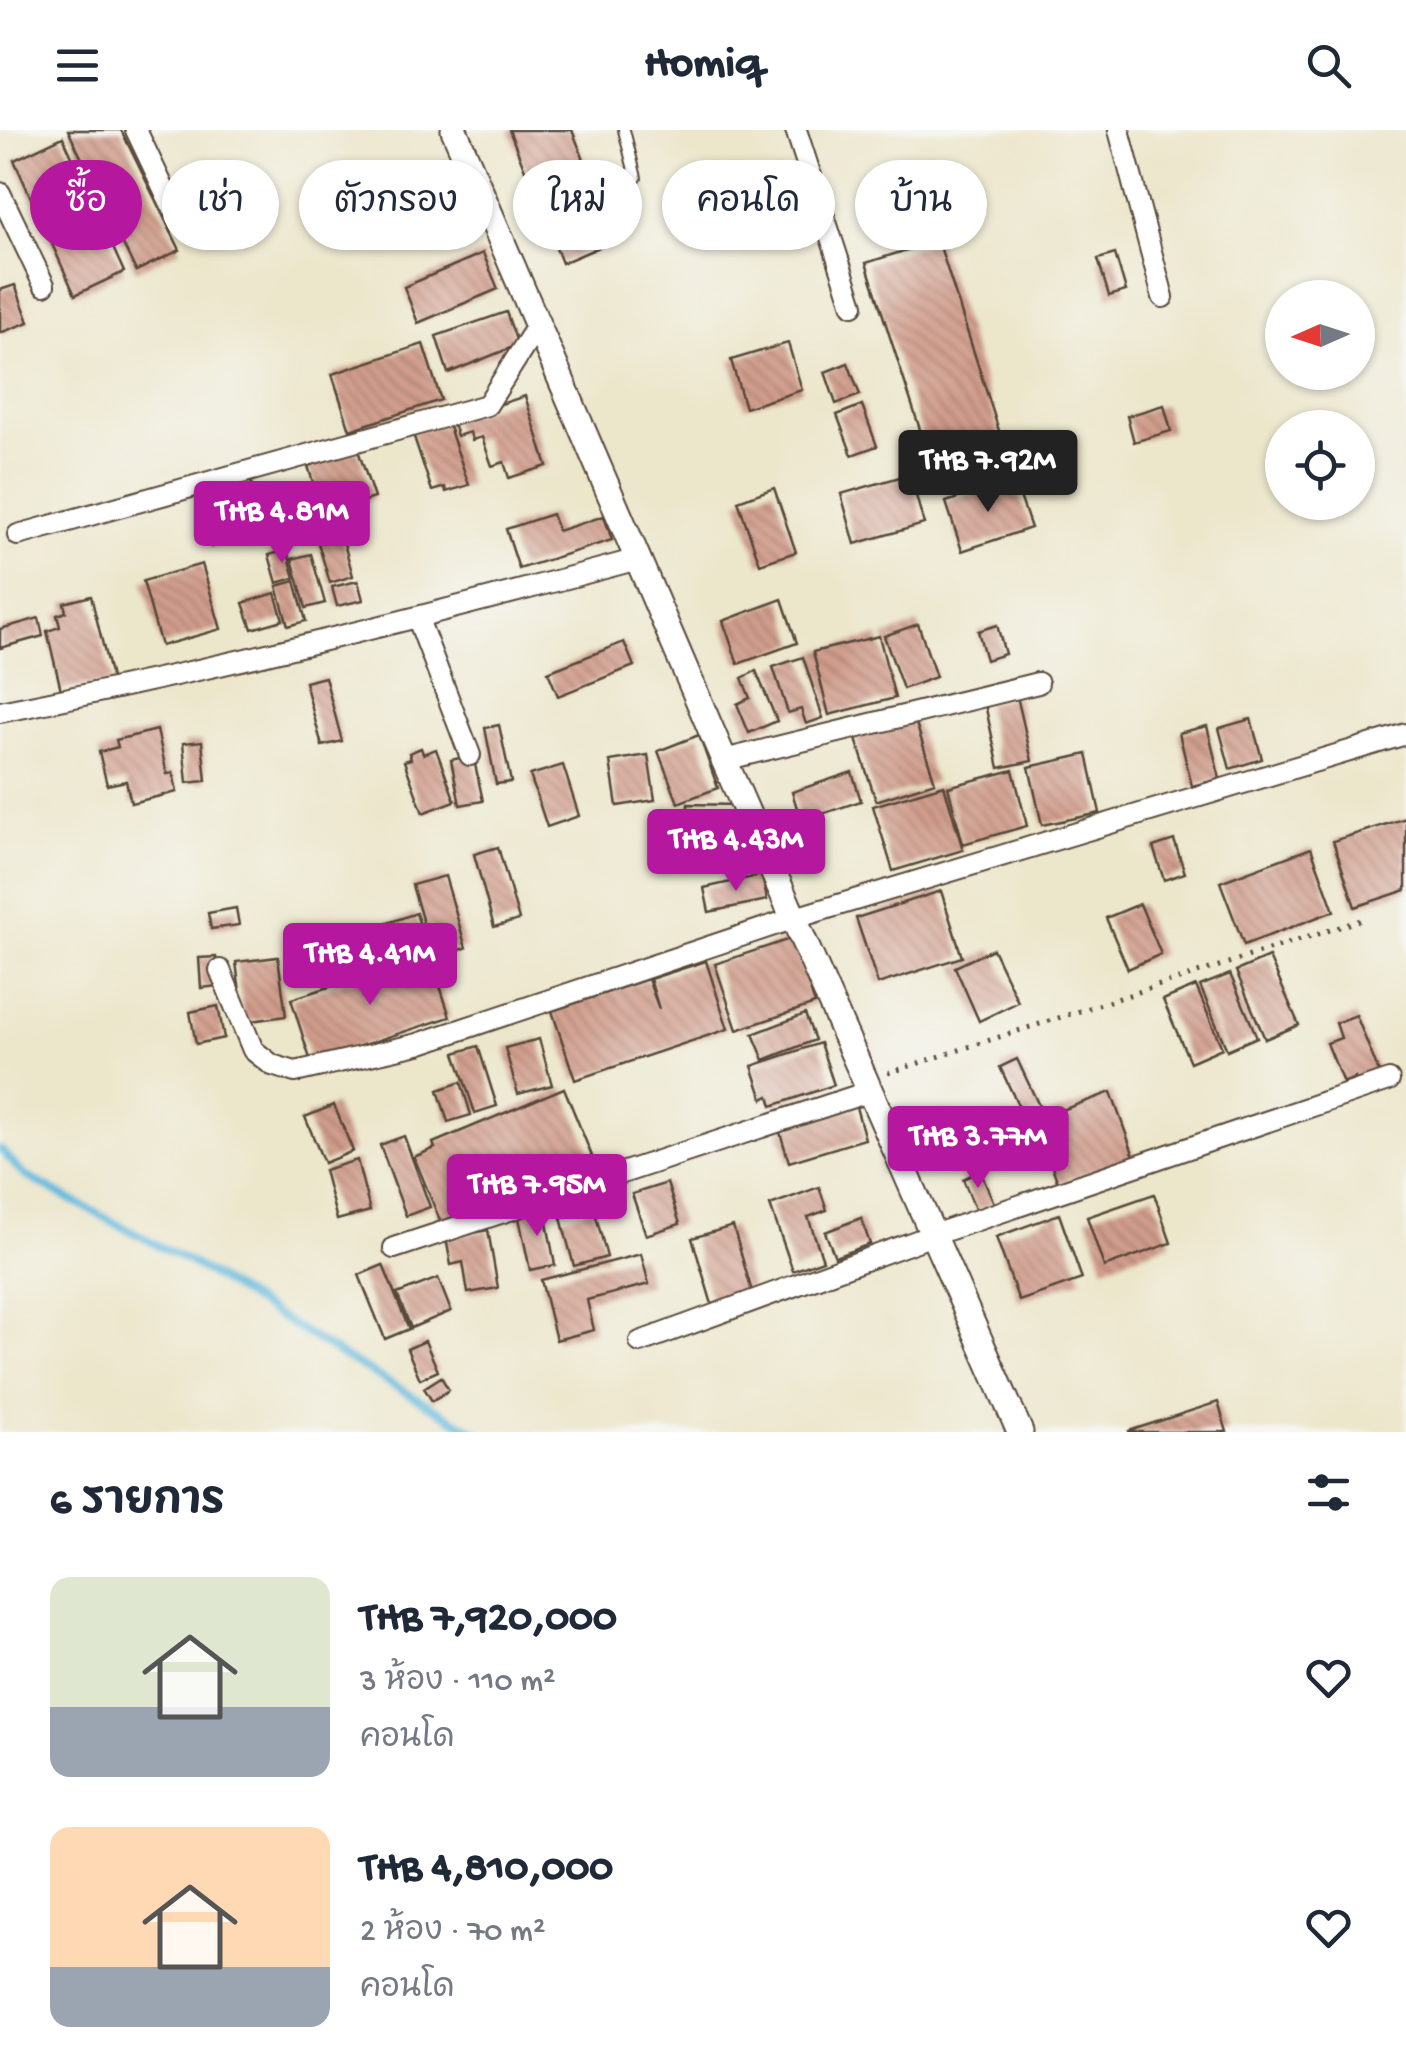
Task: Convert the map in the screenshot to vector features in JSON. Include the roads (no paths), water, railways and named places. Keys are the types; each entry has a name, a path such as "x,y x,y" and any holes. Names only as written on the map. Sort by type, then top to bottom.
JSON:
{"street":[{"path":"136,130 162,185"},
{"path":"454,130 724,760 1020,1432"},
{"path":"796,130 853,305"},
{"path":"1118,130 1163,296"},
{"path":"0,193 44,285"},
{"path":"18,535 487,405 537,326"},
{"path":"0,712 126,688 418,618 638,558"},
{"path":"418,618 470,755"},
{"path":"724,760 1038,683"},
{"path":"220,970 252,1050 272,1065 295,1072 418,1044 795,918 1406,734"},
{"path":"640,1342 933,1235 1389,1080"},
{"path":"394,1248 868,1085"}],"lane":[{"path":"624,130 632,160"}],"waterway":[{"path":"0,1149 24,1175 195,1265 476,1432"}]}
